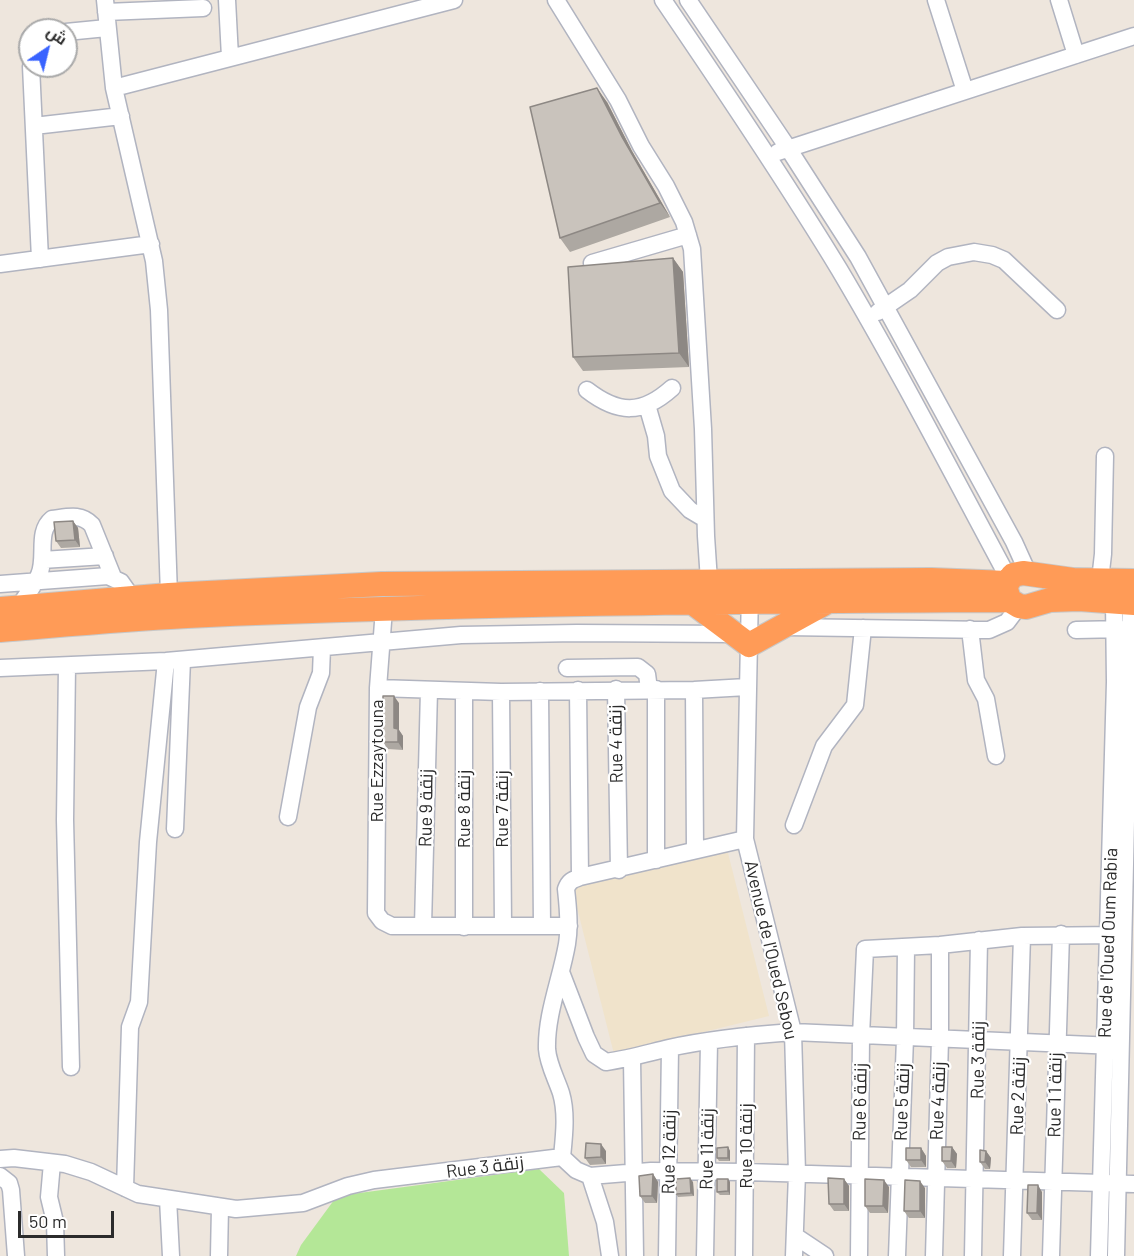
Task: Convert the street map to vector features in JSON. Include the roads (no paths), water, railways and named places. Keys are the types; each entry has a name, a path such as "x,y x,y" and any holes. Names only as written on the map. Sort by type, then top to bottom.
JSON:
{"highway":[{"path":"0,630 184,616 384,609 693,603 750,591 931,580 1014,588"},
{"path":"9,608 382,584 709,581 750,591 829,601 1014,588 1073,580 1100,580 1128,598"},
{"path":"1014,588 1026,607 1050,600 1128,598"},
{"path":"693,603 740,640 785,627 829,601"}],"street":[{"path":"227,0 230,57"},
{"path":"114,88 230,57 403,6 454,0"},
{"path":"556,0 618,100 641,146 666,186 684,222 692,249 709,581"},
{"path":"663,0 768,156 839,270 1014,588"},
{"path":"688,0 858,257 1014,542 1014,588 1007,622 998,627 989,630 785,627"},
{"path":"936,0 965,91"},
{"path":"1059,0 1076,55"},
{"path":"78,26 106,13 203,8"},
{"path":"106,13 114,88 154,261 159,310 169,596"},
{"path":"768,156 1134,36"},
{"path":"32,78 40,259"},
{"path":"34,126 121,116"},
{"path":"592,263 688,235"},
{"path":"0,264 151,244"},
{"path":"867,320 910,290 937,263 948,257 974,252 1004,260 1056,310"},
{"path":"889,358 909,347"},
{"path":"587,390 613,406 631,409 658,401 672,388"},
{"path":"647,405 656,436 658,456 672,491 690,510 705,519"},
{"path":"1100,580 1103,554 1105,456"},
{"path":"9,608 36,581 42,560 44,531 52,519 78,516 93,525 113,577"},
{"path":"42,560 105,556"},
{"path":"0,584 113,577 121,582 133,599"},
{"name":"Avenue de l'Oued Sebou","path":"750,591 740,640 747,687 745,839 793,1032 797,1173 794,1256"},
{"name":"Rue de l'Oued Oum Rabia","path":"1116,1256 1127,1183 1121,1047 1128,598"},
{"name":"Rue Ezzaytouna","path":"384,609 378,688 376,913 382,921 392,927 423,926"},
{"path":"794,825 824,746 855,705 863,628"},
{"path":"970,629 976,680 987,699 996,756"},
{"path":"1077,630 1127,629"},
{"path":"0,668 174,661 461,635 577,633 740,640"},
{"path":"288,817 308,707 321,673 322,648"},
{"path":"174,661 175,830"},
{"path":"125,1188 130,1027 139,1002 148,842 174,661"},
{"path":"67,666 65,820 71,1067"},
{"path":"567,668 639,667 647,674 652,689 656,860"},
{"path":"378,688 501,692 616,689 694,690 747,687"},
{"name":"Rue 4 زنقة","path":"616,689 619,870"},
{"name":"Rue 9 زنقة","path":"423,926 429,690"},
{"path":"578,690 580,877"},
{"path":"694,690 695,850"},
{"name":"Rue 8 زنقة","path":"464,691 464,927"},
{"path":"540,691 542,926"},
{"name":"Rue 7 زنقة","path":"501,692 503,926"},
{"path":"745,839 619,870 580,877 572,880 566,889 569,926 567,943 548,1029 547,1048 561,1094 564,1137 562,1157 576,1170 590,1176 669,1171 746,1172 1127,1183"},
{"path":"423,926 569,926"},
{"name":"Rue 1 زنقة 1","path":"1052,1256 1061,934"},
{"path":"906,948 1022,936 1122,935"},
{"name":"Rue 2 زنقة","path":"1011,1256 1022,936"},
{"name":"Rue 3 زنقة","path":"973,1256 979,940"},
{"name":"Rue 4 زنقة","path":"934,1256 940,1039 940,945"},
{"name":"Rue 6 زنقة","path":"859,1256 861,1036 865,949 906,948"},
{"name":"Rue 5 زنقة","path":"897,1256 906,948"},
{"path":"561,972 594,1054 606,1062 632,1059 670,1048 746,1036 793,1032 1121,1047"},
{"name":"Rue 10 زنقة","path":"744,1256 746,1036"},
{"name":"Rue 11 زنقة","path":"705,1256 709,1042"},
{"name":"Rue de l'Oued Oum Rabia","path":"1099,1256 1102,1183 1121,1047"},
{"name":"Rue 12 زنقة","path":"667,1256 670,1048"},
{"path":"632,1059 635,1256"},
{"name":"Rue 3 زنقة","path":"0,1159 14,1158 52,1163 91,1172 138,1194 236,1209 303,1203 348,1186 374,1180 562,1157"},
{"path":"52,1163 49,1197 54,1222 56,1256"},
{"path":"0,1176 9,1183 11,1190 15,1256"},
{"path":"590,1176 605,1222 610,1256"},
{"path":"168,1199 171,1256"},
{"path":"219,1256 220,1206"},
{"path":"795,1236 825,1256"}]}
